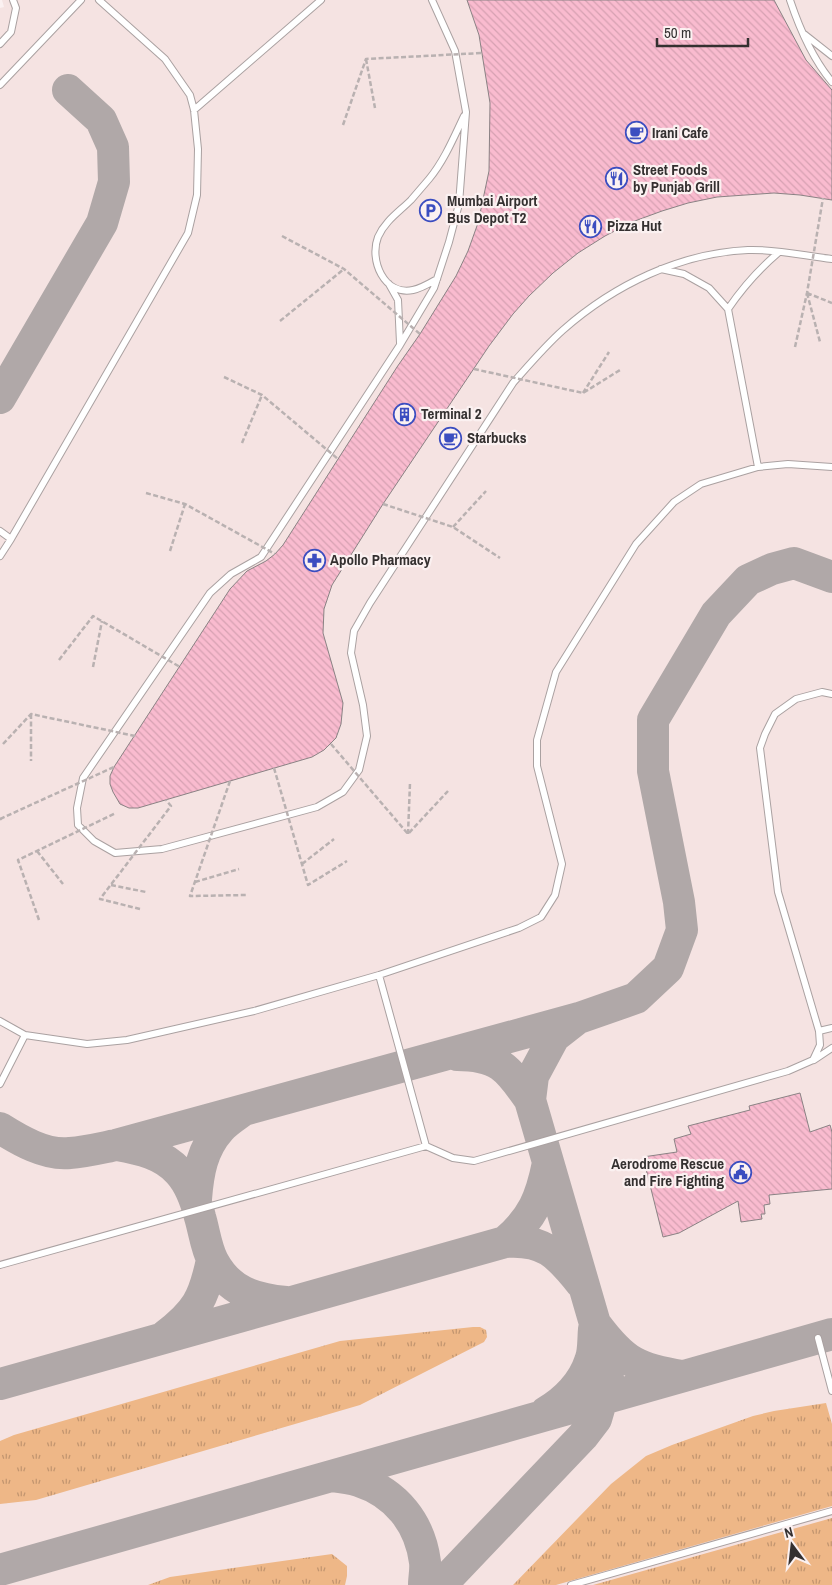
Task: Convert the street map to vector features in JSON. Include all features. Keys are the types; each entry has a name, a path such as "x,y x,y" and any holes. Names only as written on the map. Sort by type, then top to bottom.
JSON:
{"lane":[{"path":"0,44 11,32 16,8 13,0"},
{"path":"0,85 81,0"},
{"path":"0,556 188,233 196,195 198,149 194,110 190,95 165,58 99,0"},
{"path":"194,110 321,0"},
{"path":"432,0 455,51 466,112 463,164 458,204 434,288 400,345 261,557 231,574 210,593 83,778 77,808 78,825 94,841 115,853 162,848 317,807 343,792 359,770 367,736 363,705 351,653 354,630 519,376 561,331 594,305 632,282 661,270 721,253 750,250 832,258"},
{"path":"790,0 801,32 820,68 832,82"},
{"path":"801,32 832,56"},
{"path":"400,345 398,300 376,264 375,249 378,237 386,222 410,201 430,178 448,149 466,112"},
{"path":"728,309 758,269 778,253"},
{"path":"661,270 684,274 709,288 728,309 758,467"},
{"path":"389,284 401,290 412,291 423,287 437,278"},
{"path":"0,1021 25,1035 87,1044 127,1040 254,1011 378,975 519,928 541,917 555,895 562,864 537,766 537,740 556,672 636,544 674,502 701,484 758,467 788,464 832,466"},
{"path":"0,531 11,539"},
{"path":"813,1060 820,1045 819,1031 778,892 760,748 775,714 796,699 822,692 832,694"},
{"path":"378,975 426,1146"},
{"path":"819,1031 832,1028"},
{"path":"0,1084 25,1035"},
{"path":"0,1266 426,1146 453,1158 474,1161 788,1071 813,1060 832,1048"},
{"path":"818,1338 832,1391"},
{"path":"571,1585 832,1511"}],"path":[{"path":"366,59 482,53"},
{"path":"366,59 375,108"},
{"path":"343,125 366,59"},
{"path":"795,346 807,293 823,198"},
{"path":"282,236 344,269 420,334"},
{"path":"280,321 344,269"},
{"path":"807,293 832,303"},
{"path":"807,293 820,342"},
{"path":"583,394 609,352"},
{"path":"474,369 583,394 620,370"},
{"path":"224,377 262,396 338,459"},
{"path":"242,444 262,396"},
{"path":"453,527 486,492"},
{"path":"146,493 185,504 275,554"},
{"path":"170,551 185,504"},
{"path":"383,504 453,527 500,558"},
{"path":"59,660 93,616 180,667"},
{"path":"93,668 102,621"},
{"path":"31,714 135,736"},
{"path":"3,744 31,714"},
{"path":"31,714 31,761"},
{"path":"331,744 408,834"},
{"path":"0,819 114,767"},
{"path":"274,768 308,885 347,861"},
{"path":"230,781 190,896 247,895"},
{"path":"408,834 410,783"},
{"path":"408,834 448,792"},
{"path":"140,909 100,899 170,806 166,800"},
{"path":"39,920 18,860 116,814"},
{"path":"302,864 334,839"},
{"path":"37,851 63,884"},
{"path":"195,882 239,869"},
{"path":"111,884 146,892"}],"shaded area":[{"path":"2,0 832,0 832,1585 0,1585 0,8 4,7"}],"green space":[{"path":"480,1327 486,1330 487,1337 484,1342 360,1405 36,1500 0,1504 0,1441 14,1435 340,1341"},
{"path":"826,1403 832,1424 832,1506 556,1585 513,1585 611,1484 646,1456 753,1416"},
{"path":"832,1518 832,1585 593,1585"},
{"path":"332,1554 347,1566 345,1585 148,1585 170,1577"}],"building":[{"name":"Terminal 2","path":"467,0 774,0 806,60 832,90 832,200 774,193 717,197 688,203 632,222 605,236 578,253 553,273 513,314 489,346 383,504 332,585 324,609 323,633 343,703 341,724 336,738 324,750 312,757 138,808 129,808 120,804 110,784 110,776 114,767 230,589 247,571 266,561 283,545 420,334 456,276 468,251 478,223 489,171 490,103 479,35"},
{"name":"Aerodrome Rescue and Fire Fighting","path":"800,1093 810,1132 830,1125 832,1132 832,1189 769,1195 770,1204 764,1205 765,1214 761,1214 762,1219 741,1222 738,1201 679,1233 663,1237 643,1157 677,1152 674,1139 691,1134 688,1126 750,1110 749,1106"}],"taxiway":[{"path":"0,398 102,223 114,182 113,147 101,120 68,90"},
{"path":"0,1128 42,1150 70,1153 99,1149 579,1018 636,998 668,968 682,930 679,902 653,771 653,720 716,614 748,580 772,569 794,563 832,577"},
{"path":"441,1585 583,1436 596,1419 608,1378 603,1351 530,1100 533,1076 554,1037 577,1019"},
{"path":"457,1055 483,1058 501,1066 515,1079 530,1100"},
{"path":"196,1199 202,1162 209,1145 222,1127 241,1112"},
{"path":"117,1145 143,1151 158,1157 179,1172 194,1199 213,1261 227,1280 243,1292 253,1296 286,1302"},
{"path":"505,1242 523,1224 534,1207 539,1197 548,1163"},
{"path":"0,1384 505,1242 530,1243 549,1250 565,1264 581,1283"},
{"path":"165,1336 185,1319 197,1303 206,1285 212,1260"},
{"path":"597,1326 615,1348 633,1362 643,1367 682,1376"},
{"path":"546,1412 566,1397 583,1377 593,1350 594,1329"},
{"path":"0,1570 832,1334"},
{"path":"332,1476 352,1479 372,1486 384,1493 404,1511 412,1522 422,1548 425,1565 424,1585"}],"place":[{"name":"Irani Cafe","path":"636,133"},
{"name":"Street Foods by Punjab Grill","path":"617,179"},
{"name":"Mumbai Airport Bus Depot T2","path":"431,210"},
{"name":"Pizza Hut","path":"591,226"},
{"name":"Terminal 2","path":"405,414"},
{"name":"Starbucks","path":"451,438"},
{"name":"Apollo Pharmacy","path":"314,560"},
{"name":"Aerodrome Rescue and Fire Fighting","path":"740,1173"}]}
